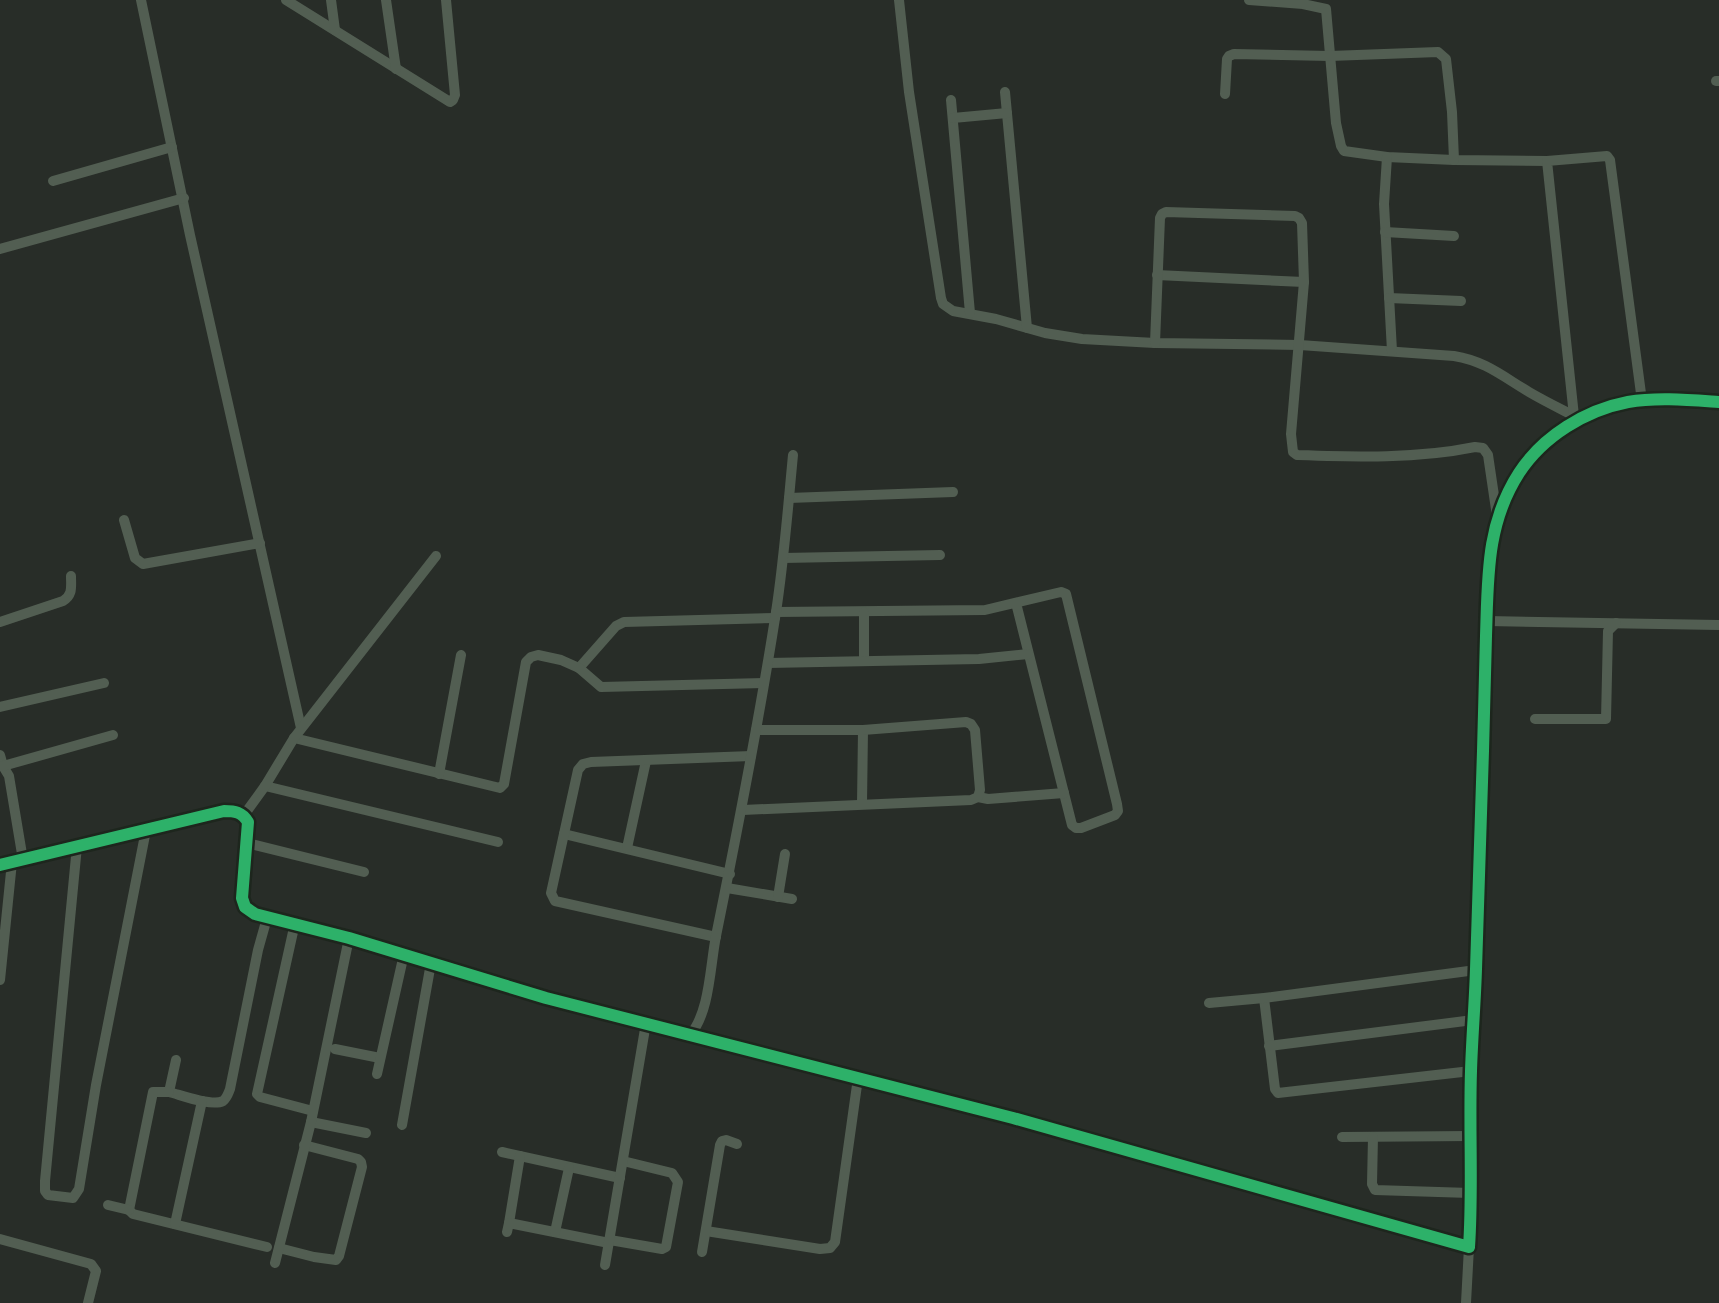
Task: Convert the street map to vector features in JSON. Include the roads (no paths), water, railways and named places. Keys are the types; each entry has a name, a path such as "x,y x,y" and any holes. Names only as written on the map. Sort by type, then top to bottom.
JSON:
{"street":[{"path":"141,0 190,235 301,728"},
{"path":"286,0 450,102 455,95 446,0"},
{"path":"331,0 335,30"},
{"path":"386,0 396,69"},
{"path":"899,0 909,92 941,298 943,304 953,311 1062,337 1155,343 1300,345 1471,358 1577,418"},
{"path":"1249,0 1303,4 1324,8 1327,12 1336,123 1344,151 1387,157 1454,160 1547,161 1607,156 1610,160 1642,401"},
{"path":"1225,94 1227,59 1234,54 1330,56 1441,53 1446,59 1451,98 1454,160"},
{"path":"1005,92 1027,328"},
{"path":"951,100 970,313"},
{"path":"953,118 1007,113"},
{"path":"53,181 172,147"},
{"path":"1387,157 1384,204 1392,351"},
{"path":"1547,161 1577,418"},
{"path":"0,249 184,198"},
{"path":"1155,343 1162,214 1299,218 1302,223 1304,282 1291,434 1294,454 1372,458 1483,448 1488,455 1497,517"},
{"path":"1385,232 1454,236"},
{"path":"1157,275 1304,282"},
{"path":"1389,298 1461,301"},
{"path":"1466,1303 1487,621 1490,549 1497,517 1520,471 1533,455 1577,418 1642,401 1719,402"},
{"path":"690,1035 700,1021 704,1008 743,810 776,615 793,455"},
{"path":"789,498 953,492"},
{"path":"124,520 135,558 143,564 260,543"},
{"path":"783,558 940,555"},
{"path":"244,815 301,728 436,556"},
{"path":"0,622 63,601 71,592 71,576"},
{"path":"579,668 616,626 624,622 985,610 1062,591 1066,594 1117,804 1115,815 1081,828 1072,825 1016,603"},
{"path":"864,612 864,661"},
{"path":"1487,621 1719,625"},
{"path":"1535,719 1606,719 1608,631 1616,623"},
{"path":"768,663 979,659 1028,654"},
{"path":"439,774 461,655"},
{"path":"294,738 500,788 504,784 526,662 531,657 538,655 561,660 579,668 601,687 764,683"},
{"path":"0,707 104,683"},
{"path":"756,730 863,730 966,722 975,730 978,797"},
{"path":"862,804 863,730"},
{"path":"0,980 17,861 1,761 113,735"},
{"path":"716,937 555,901 551,893 578,770 583,764 751,756"},
{"path":"627,848 646,761"},
{"path":"265,786 498,842"},
{"path":"743,810 1064,793"},
{"path":"0,865 224,811 235,811 244,815 249,829 242,898 245,907 255,914 349,938 546,998 1013,1118 1469,1247"},
{"path":"77,846 45,1181 48,1195 73,1198 79,1189 146,830"},
{"path":"564,834 730,874"},
{"path":"247,843 364,872"},
{"path":"778,897 785,854"},
{"path":"727,888 792,899"},
{"path":"129,1210 153,1092 169,1092 202,1101 221,1102 227,1098 267,918"},
{"path":"295,923 257,1094 312,1117 366,1133"},
{"path":"275,1263 312,1117 349,938"},
{"path":"377,1074 404,954"},
{"path":"402,1125 431,963"},
{"path":"1209,1003 1476,970"},
{"path":"1264,998 1275,1089 1279,1094 1471,1071"},
{"path":"1269,1046 1473,1020"},
{"path":"605,1265 646,1023"},
{"path":"335,1049 380,1058"},
{"path":"169,1092 176,1060"},
{"path":"706,1231 830,1248 835,1242 858,1078"},
{"path":"175,1224 202,1101"},
{"path":"1342,1137 1470,1136"},
{"path":"1373,1137 1372,1184 1375,1190 1470,1193"},
{"path":"702,1252 720,1145 726,1140 737,1144"},
{"path":"279,1248 336,1260 362,1167 358,1159 304,1145"},
{"path":"502,1152 620,1178"},
{"path":"520,1156 508,1227 662,1249 666,1247 678,1182 672,1173 623,1161"},
{"path":"555,1232 569,1168"},
{"path":"108,1205 267,1247"},
{"path":"0,1239 91,1264 96,1271 88,1303"}]}
